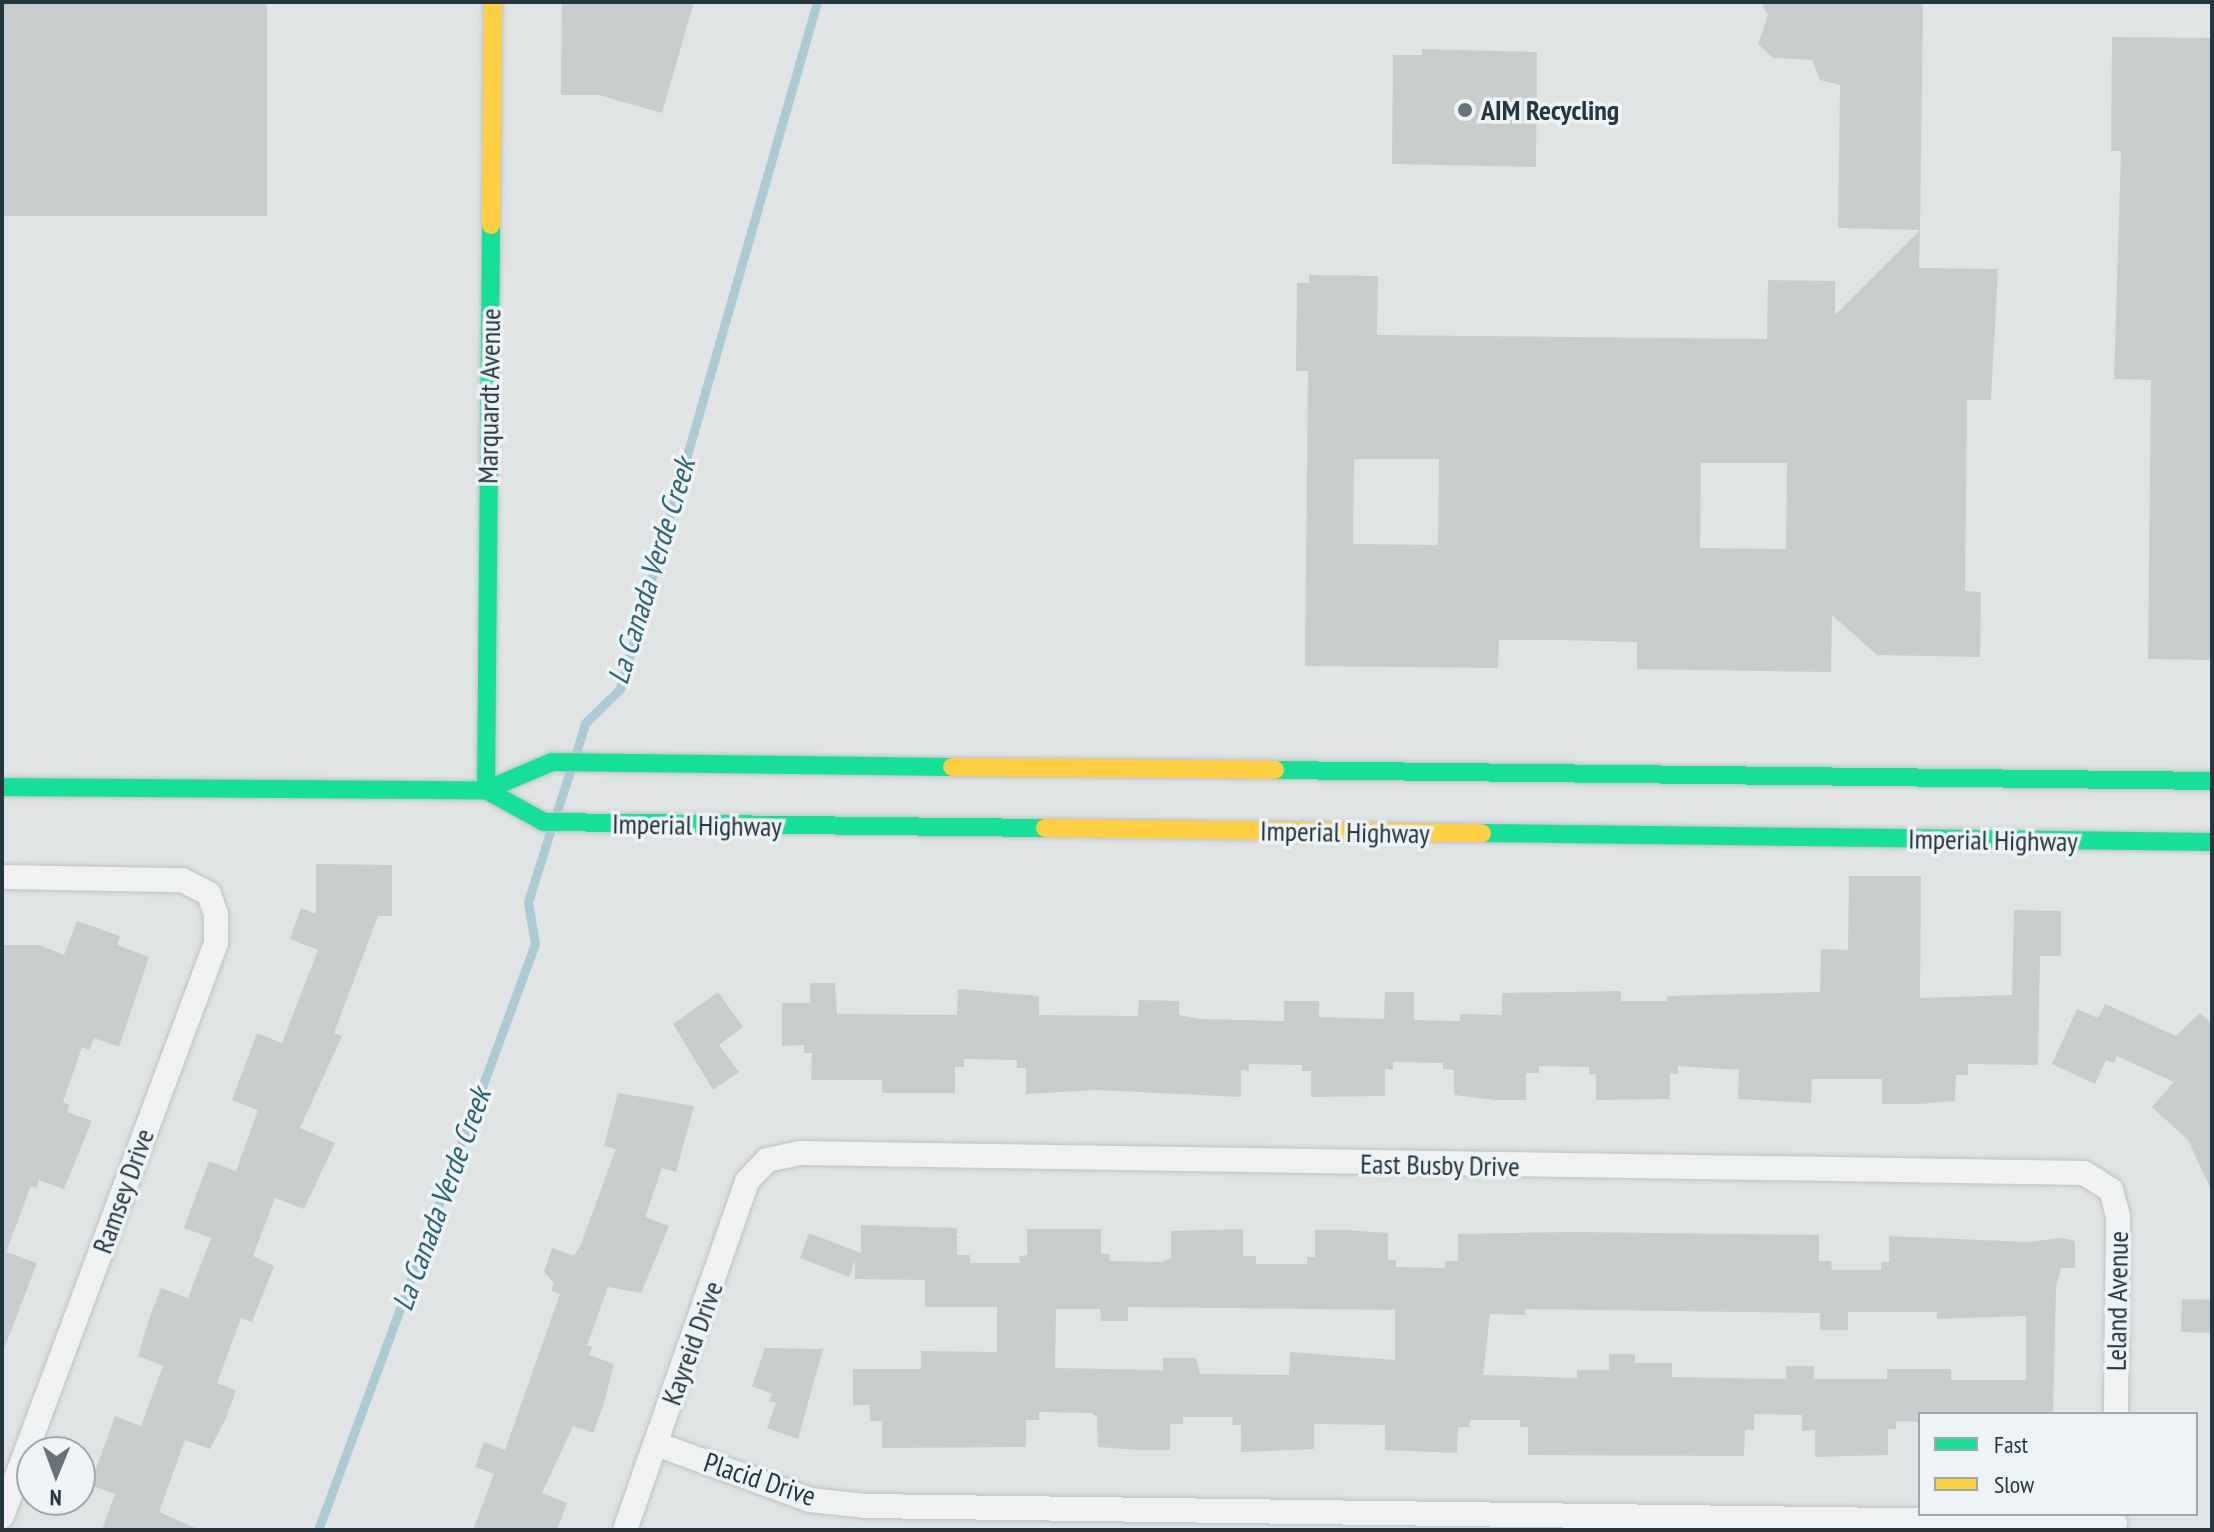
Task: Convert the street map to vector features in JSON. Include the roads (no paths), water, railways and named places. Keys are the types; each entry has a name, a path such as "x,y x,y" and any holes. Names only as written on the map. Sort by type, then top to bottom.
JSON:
{"main road":[{"name":"Marquardt Avenue","path":"493,2 497,790"},
{"name":"Imperial Highway","path":"2,787 497,790 552,762 2212,781"},
{"name":"Imperial Highway","path":"497,790 544,822 2212,842"}],"street":[{"name":"Ramsey Drive","path":"2,877 182,880 198,885 214,902 216,943 2,1516"},
{"name":"East Busby Drive","path":"767,1160 800,1153 2084,1173 2111,1190"},
{"name":"Kayreid Drive","path":"625,1530 747,1181 767,1160"},
{"name":"Leland Avenue","path":"2111,1190 2118,1216 2116,1412"},
{"name":"Placid Drive","path":"656,1444 810,1500 865,1506 2115,1522"}],"waterway":[{"name":"La Canada Verde Creek","path":"576,753 585,723 620,689 817,2"},
{"name":"La Canada Verde Creek","path":"557,811 570,771"},
{"name":"La Canada Verde Creek","path":"318,1530 535,944 528,902 550,832"}],"place":[{"name":"AIM Recycling","path":"1465,110"}]}
